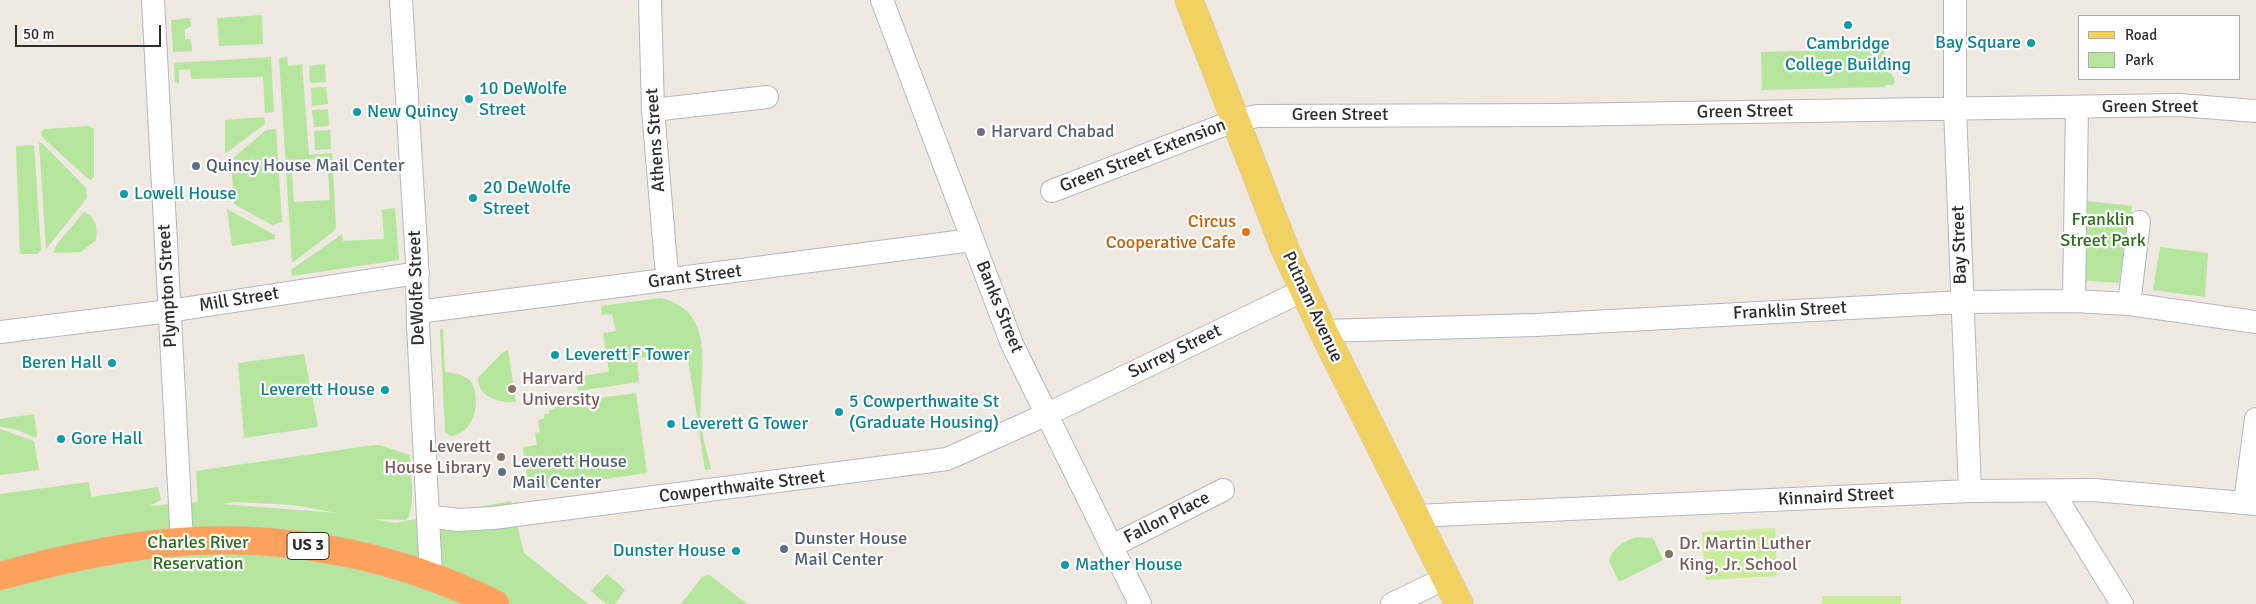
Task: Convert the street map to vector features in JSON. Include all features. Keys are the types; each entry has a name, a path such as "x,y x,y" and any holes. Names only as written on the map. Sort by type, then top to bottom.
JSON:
{"highway":[{"name":"US 3","path":"0,576 50,563 115,550 182,542 248,540 316,547 366,557 431,576 494,604"}],"main road":[{"name":"Putnam Avenue","path":"1189,0 1234,121 1285,249 1323,331 1459,604"}],"street":[{"name":"Plympton Street","path":"153,0 182,542"},
{"name":"DeWolfe Street","path":"401,0 418,273 418,312 431,576"},
{"name":"Athens Street","path":"650,0 653,110 669,280"},
{"name":"Banks Street","path":"882,0 1012,344 1140,604"},
{"name":"Bay Street","path":"1955,0 1955,109 1970,490"},
{"path":"653,110 767,97"},
{"name":"Green Street","path":"1234,121 1267,115 1558,116 2180,105 2256,111"},
{"path":"2074,301 2077,107"},
{"name":"Green Street Extension","path":"1052,191 1234,121"},
{"path":"2129,304 2139,222"},
{"name":"Grant Street","path":"418,312 972,240"},
{"name":"Mill Street","path":"0,332 170,310 418,273"},
{"name":"Surrey Street","path":"1046,414 1304,290"},
{"name":"Franklin Street","path":"1323,331 1536,325 1962,302 2074,301 2129,304 2256,322"},
{"name":"Cowperthwaite Street","path":"428,516 458,520 493,518 940,461 1046,414"},
{"path":"2251,503 2256,418"},
{"name":"Fallon Place","path":"1112,546 1223,490"},
{"name":"Kinnaird Street","path":"1415,516 1970,490 2053,492 2094,490 2251,503"},
{"path":"2053,492 2122,604"},
{"path":"1392,604 1446,578"}],"green space":[{"path":"262,15 263,44 219,46 217,18"},
{"path":"190,18 191,27 185,29 185,39 191,39 192,51 173,52 171,20"},
{"path":"1884,49 1885,64 1894,78 1894,85 1885,85 1885,87 1762,90 1761,52"},
{"path":"271,57 274,112 265,113 263,77 191,79 190,69 179,70 179,84 175,82 174,63"},
{"path":"287,57 288,66 302,64 309,155 332,153 336,227 334,231 292,263 279,58","holes":["327,158 330,200 294,202 291,160"]},
{"path":"325,64 326,82 310,83 309,66"},
{"path":"326,87 328,104 312,106 311,88"},
{"path":"328,109 329,126 314,127 312,110"},
{"path":"264,117 265,124 225,154 225,120"},
{"path":"89,126 94,129 94,177 91,180 42,137 41,131 44,129"},
{"path":"276,129 282,222 272,225 234,204 231,160 266,130"},
{"path":"330,130 331,149 315,150 314,131"},
{"path":"39,143 42,143 86,188 87,198 46,249"},
{"path":"34,145 41,250 37,254 20,254 16,146"},
{"name":"Franklin Street Park","path":"2079,200 2132,206 2119,283 2076,280"},
{"path":"395,208 399,260 292,276 291,270 342,234 343,241 384,239 382,210"},
{"path":"227,209 275,235 275,239 232,246"},
{"path":"84,212 94,220 97,231 96,240 81,252 53,253 57,244"},
{"path":"2160,247 2208,253 2205,297 2153,290"},
{"path":"660,298 679,305 691,316 699,331 703,365 701,420 711,469 705,470 687,352 637,358 639,382 578,391 575,377 609,372 603,333 616,331 612,314 602,315 601,306"},
{"path":"443,328 445,372 459,374 470,380 476,396 476,404 471,421 466,428 451,436 445,432 440,329"},
{"path":"508,350 516,402 491,398 486,395 479,385 478,378 502,353"},
{"path":"304,354 318,427 244,438 238,363"},
{"path":"636,393 647,473 529,490 523,447 537,445 535,433 540,432 538,420 544,419 544,414 549,414 549,410 561,406 561,403"},
{"path":"34,414 36,438 15,429 0,427 0,419"},
{"path":"0,429 34,441 39,470 0,475"},
{"name":"Charles River Reservation","path":"374,445 380,445 410,455 412,499 409,515 406,520 374,519 395,523 511,501 524,553 588,604 0,604 0,494 89,482 91,497 158,487 161,500 149,506 198,502 196,471","holes":["235,502 294,505 337,513 221,504"]},
{"path":"1775,528 1777,576 1705,580 1702,532"},
{"path":"1637,537 1653,538 1663,560 1619,582 1609,561 1611,556 1620,545"},
{"path":"607,574 625,590 615,604 606,604 591,591"},
{"path":"708,575 747,604 681,604 702,577"},
{"path":"1822,596 1901,596 1901,604 1822,604"}],"place":[{"name":"Cambridge College Building","path":"1848,25"},
{"name":"Bay Square","path":"2031,43"},
{"name":"10 DeWolfe Street","path":"469,99"},
{"name":"New Quincy","path":"357,112"},
{"name":"Harvard Chabad","path":"981,132"},
{"name":"Quincy House Mail Center","path":"196,166"},
{"name":"Lowell House","path":"124,194"},
{"name":"20 DeWolfe Street","path":"473,198"},
{"name":"Circus Cooperative Cafe","path":"1246,232"},
{"name":"Leverett F Tower","path":"555,355"},
{"name":"Beren Hall","path":"112,363"},
{"name":"Harvard University","path":"512,389"},
{"name":"Leverett House","path":"385,390"},
{"name":"5 Cowperthwaite St (Graduate Housing)","path":"839,412"},
{"name":"Leverett G Tower","path":"671,424"},
{"name":"Gore Hall","path":"61,439"},
{"name":"Leverett House Library","path":"501,457"},
{"name":"Leverett House Mail Center","path":"502,472"},
{"name":"Dunster House Mail Center","path":"784,549"},
{"name":"Dunster House","path":"736,551"},
{"name":"Dr. Martin Luther King, Jr. School","path":"1669,554"},
{"name":"Mather House","path":"1065,565"}]}
